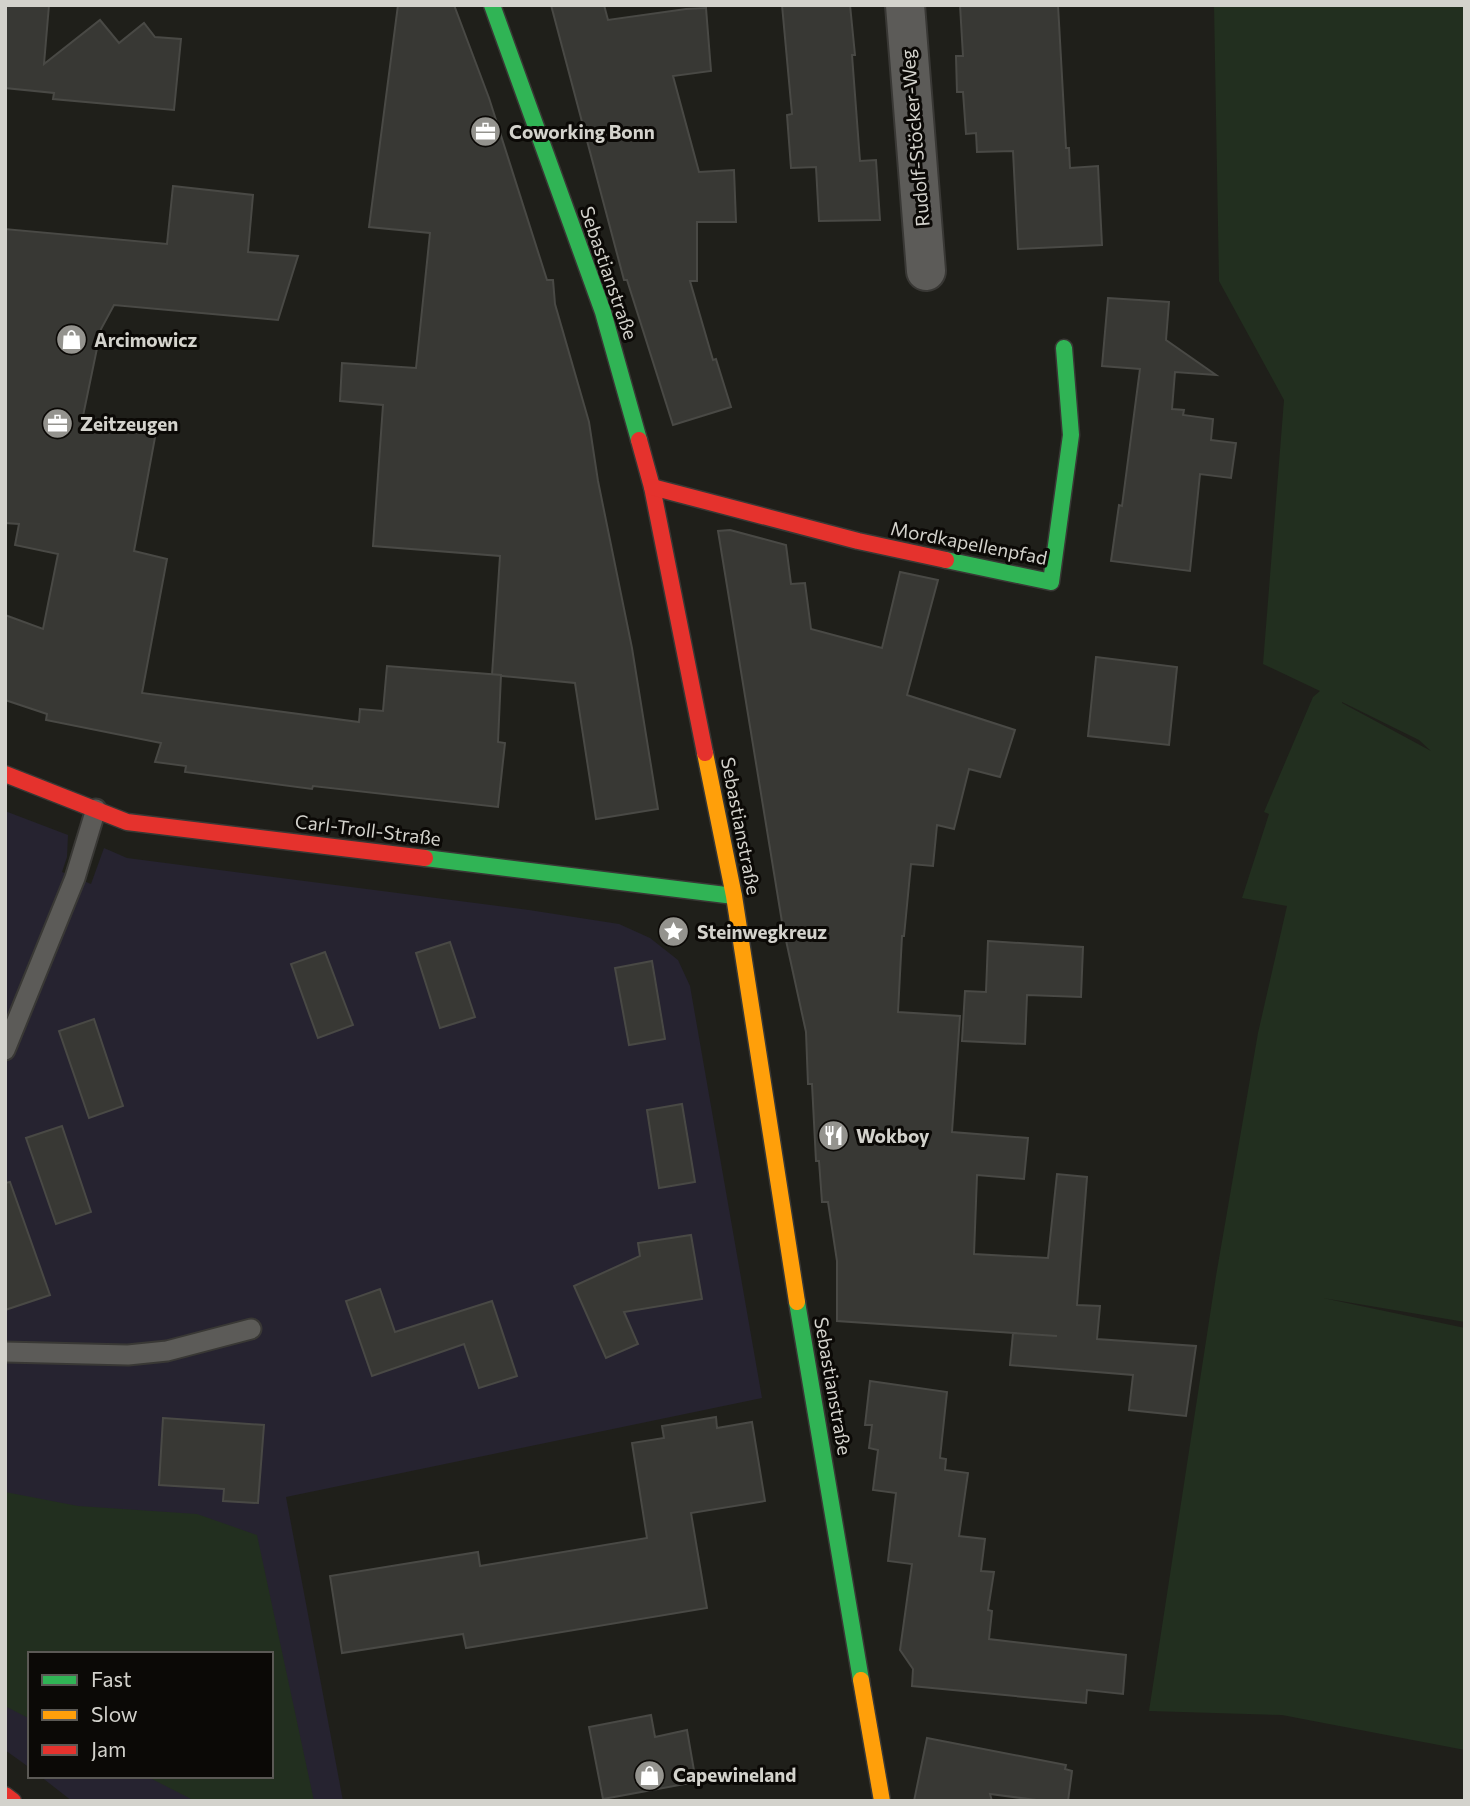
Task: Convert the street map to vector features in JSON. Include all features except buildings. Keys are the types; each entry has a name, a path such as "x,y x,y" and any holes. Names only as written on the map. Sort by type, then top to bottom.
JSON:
{"main road":[{"name":"Sebastianstraße","path":"492,5 603,312 652,487 734,896 811,1390 882,1801"},
{"name":"Mordkapellenpfad","path":"652,487 858,541 1051,582 1071,435 1064,348"},
{"name":"Carl-Troll-Straße","path":"5,774 127,822 734,896"},
{"path":"5,1795 13,1801"}],"street":[{"name":"Rudolf-Stöcker-Weg","path":"905,5 926,271"}],"lane":[{"path":"5,1050 75,878 96,810"},
{"path":"5,1352 128,1355 167,1351 251,1329"}],"shaded area":[{"path":"5,811 68,835 67,857 62,872 91,884 104,848 127,858 619,924 650,938 678,960 690,986 762,1398 286,1497 343,1801 72,1801 43,1778 273,1778 273,1652 28,1652 28,1767 5,1750"}],"green space":[{"path":"1214,5 1465,5 1465,1322 1323,1298 1465,1328 1465,1750 1282,1715 1149,1711 1216,1276 1258,1033 1287,906 1242,898 1269,814 1264,812 1313,697 1320,691 1263,664 1284,400 1219,281","holes":["1342,702 1419,740 1431,751"]},
{"path":"5,1492 78,1506 197,1514 257,1535 314,1801 195,1801 150,1778 273,1778 273,1652 28,1652 28,1718 5,1706"}],"traffic: fast":[{"path":"492,5 603,312 639,440"},
{"path":"946,560 1051,582 1071,435 1064,348"},
{"path":"425,858 734,896"},
{"path":"797,1302 861,1680"}],"traffic: slow":[{"path":"705,753 734,896 797,1302"},
{"path":"861,1680 882,1801"}],"traffic: jam":[{"path":"639,440 652,487 705,753"},
{"path":"652,487 858,541 946,560"},
{"path":"5,774 127,822 425,858"},
{"path":"5,1795 13,1801"}],"place":[{"name":"Coworking Bonn","path":"486,132"},
{"name":"Arcimowicz","path":"71,340"},
{"name":"Zeitzeugen","path":"57,424"},
{"name":"Steinwegkreuz","path":"674,932"},
{"name":"Wokboy","path":"833,1136"},
{"name":"Capewineland","path":"650,1775"}]}
